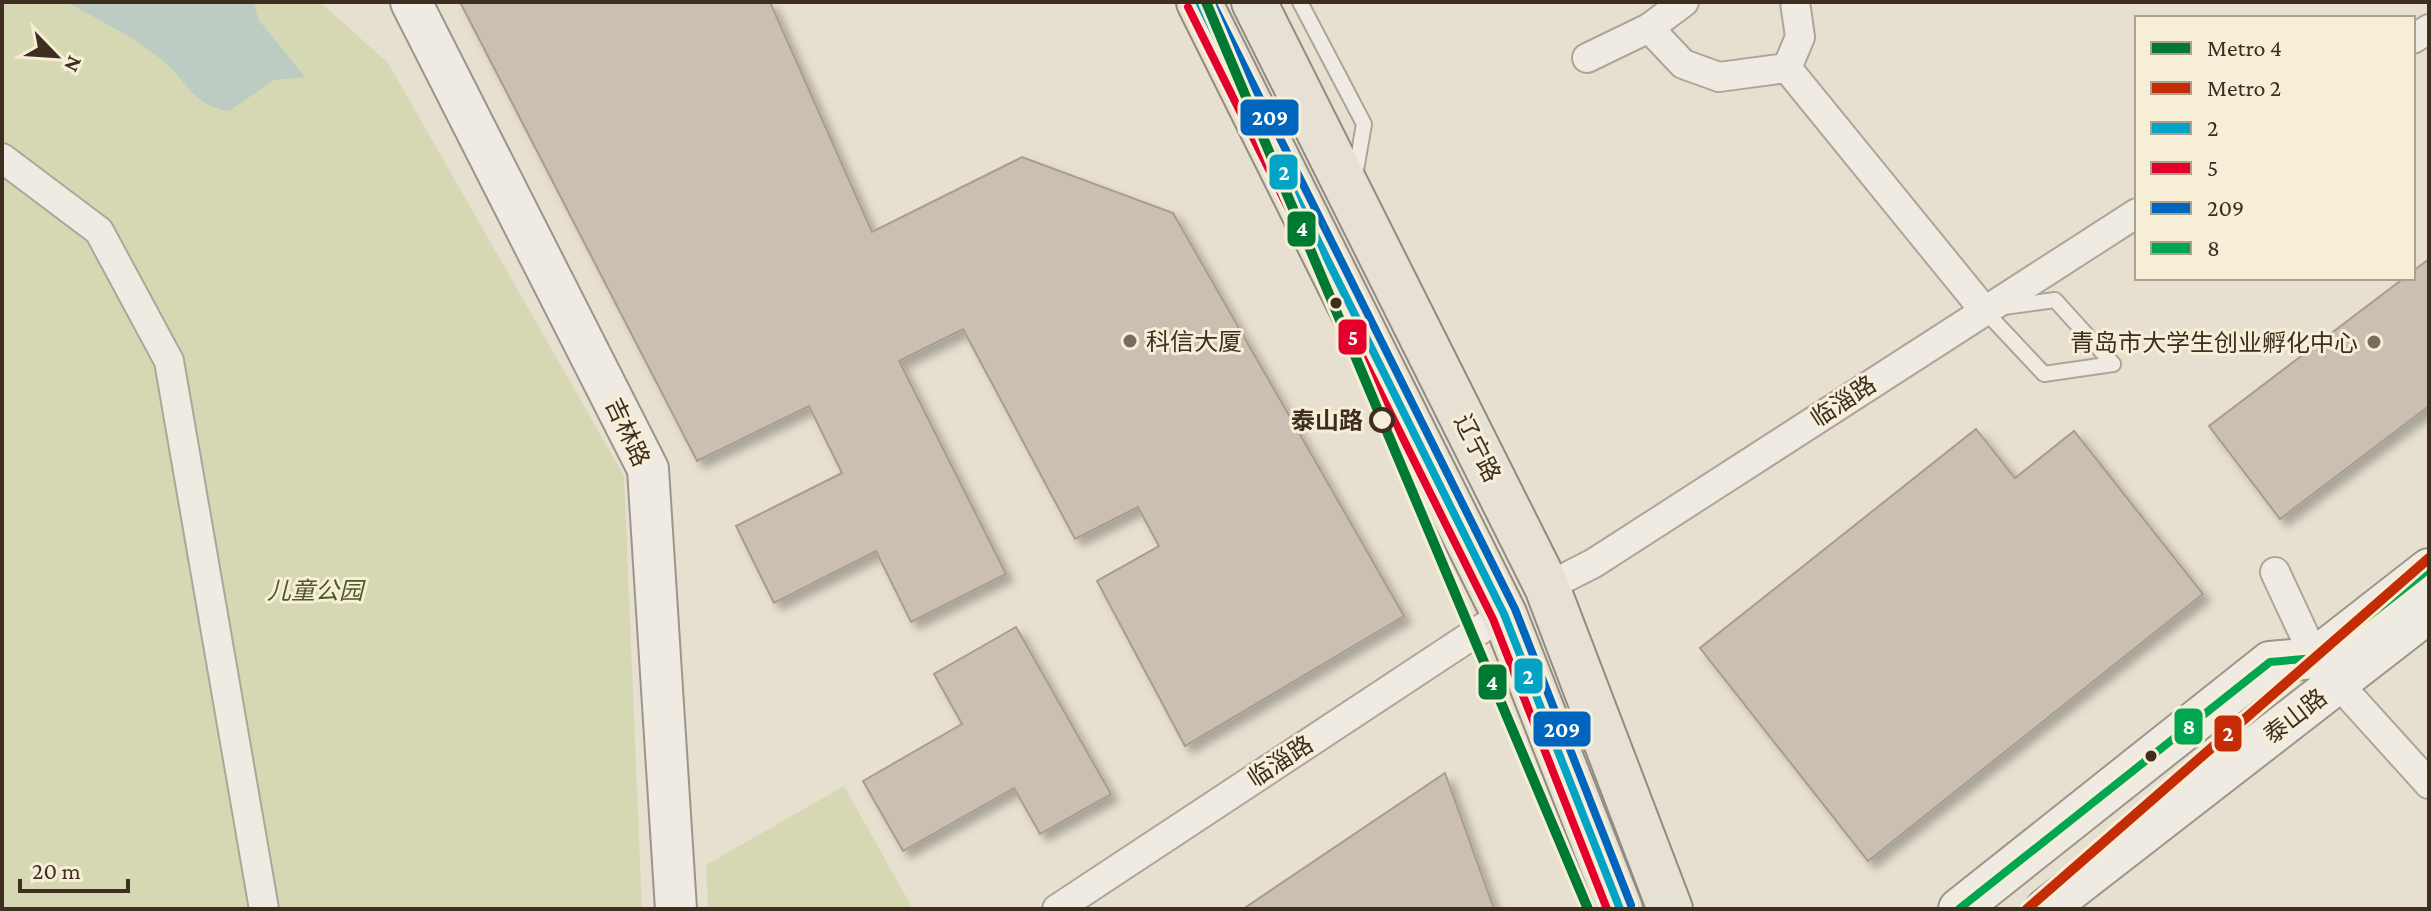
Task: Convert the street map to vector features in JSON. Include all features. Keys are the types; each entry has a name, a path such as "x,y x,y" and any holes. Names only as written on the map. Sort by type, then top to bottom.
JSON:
{"main road":[{"path":"1199,2 1504,614 1620,909"},
{"name":"辽宁路","path":"1254,2 1547,587 1670,909"}],"street":[{"name":"吉林路","path":"411,2 648,469 676,909"},
{"path":"1587,58 1649,28 1684,2"},
{"path":"1787,68 1800,37 1795,2"},
{"path":"1649,28 1683,64 1719,77 1787,68"},
{"path":"1787,68 1984,310"},
{"path":"2,158 99,231 169,361 264,909"},
{"name":"临淄路","path":"1547,587 1594,563 2135,214"},
{"name":"泰山路","path":"2046,909 2326,670 2429,569"},
{"path":"2275,572 2326,670 2429,784"},
{"name":"泰山路","path":"1959,909 2270,662 2326,670 2429,612"},
{"name":"临淄路","path":"1057,909 1504,614"}],"lane":[{"path":"1300,2 1364,124 1352,196"},
{"path":"2055,300 2113,364 2044,374 1984,310 2055,300"}],"green space":[{"name":"儿童公园","path":"2,2 320,2 388,63 624,476 642,909 2,909"},
{"path":"844,786 913,909 708,909 706,865"}],"shaded area":[{"path":"67,2 254,2 258,19 305,77 274,80 229,111 216,108 198,98 171,68 151,52"}],"building":[{"path":"460,2 770,2 872,232 1022,157 1173,213 1404,616 1185,746 1097,581 1159,546 1138,507 1075,539 963,329 899,361 1006,574 911,622 876,551 774,603 736,526 842,473 809,406 697,461"},
{"name":"青岛市大学生创业孵化中心","path":"2429,259 2429,406 2280,519 2209,426 2401,280 2415,280 2415,270"},
{"path":"1976,429 2015,478 2074,431 2203,594 1868,861 1700,648"},
{"path":"1016,627 1111,794 1040,834 1014,788 903,851 863,781 962,724 934,674"},
{"path":"1445,773 1494,909 1243,909"}],"metro line":[{"name":"4","path":"1206,2 1588,909"},
{"name":"2","path":"2027,909 2429,558"}],"transit line":[{"name":"2","path":"1199,2 1504,614 1620,909"},
{"name":"209","path":"1212,2 1515,609 1631,905"},
{"name":"5","path":"1188,7 1493,619 1607,909"},
{"name":"8","path":"1959,909 2270,662 2315,658 2429,569"}],"place":[{"name":"科信大厦","path":"1130,341"},
{"name":"青岛市大学生创业孵化中心","path":"2374,342"},
{"name":"泰山路","path":"1382,420"}]}
